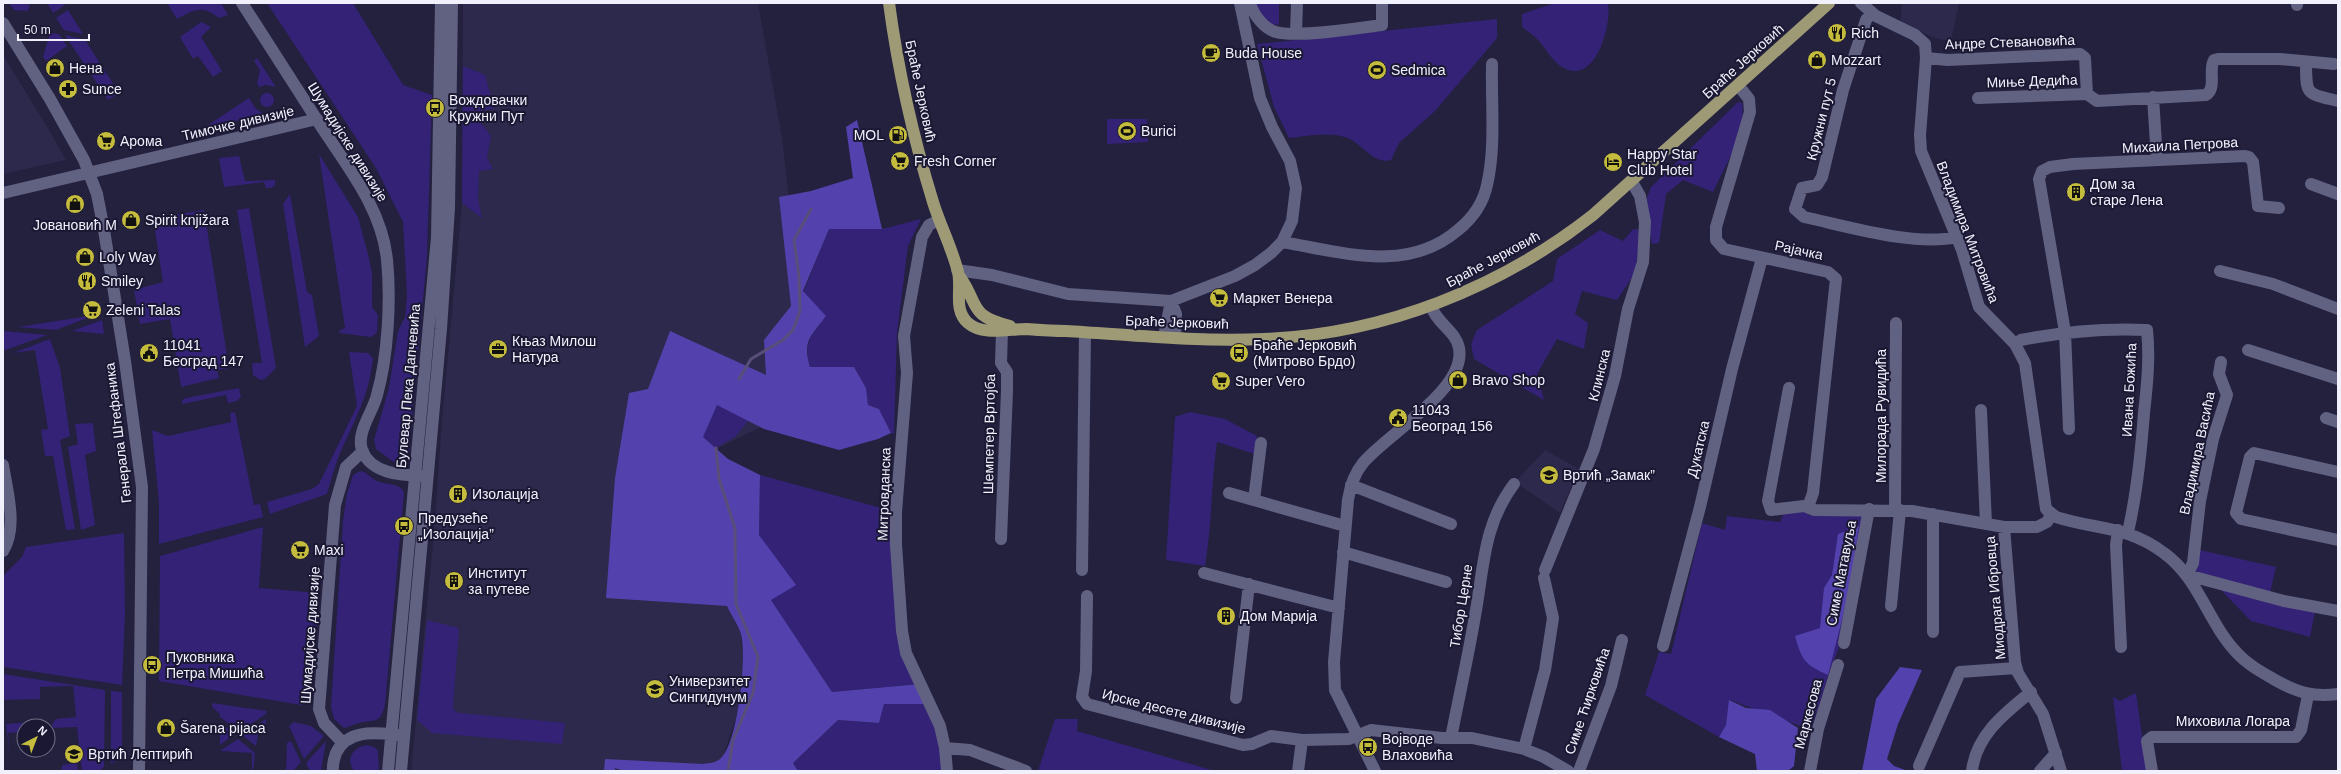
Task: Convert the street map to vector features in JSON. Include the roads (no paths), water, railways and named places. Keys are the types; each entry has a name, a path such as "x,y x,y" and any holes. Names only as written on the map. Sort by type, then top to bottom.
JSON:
{"main road":[{"name":"Браће Јерковић","path":"889,3 912,124 939,220 958,273 976,310 980,315 997,322 1023,329"},
{"name":"Браће Јерковић","path":"958,273 960,311 962,317 974,328 1002,331 1023,329 1170,338 1266,339 1327,333 1388,319 1431,306 1485,283 1543,250 1578,226 1632,182 1830,3"}],"street":[{"name":"Шумадијске дивизије","path":"242,3 365,195 379,224 386,252 388,297 383,365 377,395 361,437 363,451 346,466 335,505 319,709 324,723 343,743"},
{"name":"Булевар Пека Дапчевића","path":"388,771 437,237 441,3"},
{"name":"Булевар Пека Дапчевића","path":"401,771 441,328 449,208 452,3"},
{"path":"958,273 992,275 1068,294 1171,301 1217,284 1250,269 1271,253 1282,242 1292,221 1295,205 1294,176 1290,161 1272,127 1260,98 1240,3"},
{"path":"1250,3 1259,19 1269,29 1277,33 1351,29 1382,24 1382,3"},
{"path":"1296,33 1297,3"},
{"name":"Владимира Митровића","path":"1861,3 1871,13 1919,38 1925,44 1926,58 1921,111 1921,151 1957,237 1979,307 2015,344 2027,369 2044,503 2051,515"},
{"name":"Кружни пут 5","path":"1871,13 1866,20 1843,90 1822,178 1819,184 1804,187 1800,191 1796,209 1804,217 1881,233 1925,239 1957,237"},
{"name":"Генерала Штефаника","path":"3,23 72,135 90,172 104,230 140,470 142,505 139,771"},
{"name":"Андре Стевановића","path":"1926,58 1948,60 2080,54 2085,58 2087,94"},
{"path":"2087,94 2097,101 2208,95 2212,88 2211,64 2218,58 2334,64"},
{"path":"2306,62 2306,86 2308,90 2312,94 2338,101"},
{"path":"1282,242 1388,258 1431,248 1452,236 1478,210 1487,185 1491,161 1492,64"},
{"name":"Рајачка","path":"1738,85 1749,99 1750,112 1721,206 1716,227 1716,240 1724,249 1828,272 1836,279 1813,493 1808,507"},
{"name":"Миње Дедића","path":"1978,98 2087,94"},
{"path":"2153,97 2157,160"},
{"name":"Тимочке дивизије","path":"3,192 317,120"},
{"name":"Михаила Петрова","path":"2064,332 2039,179 2042,171 2050,167 2073,164 2105,164 2157,160 2249,157 2253,162 2257,204 2261,208 2279,208"},
{"name":"Клинска","path":"1524,749 1544,670 1553,618 1545,574 1594,449 1615,376 1628,309 1643,262 1645,222 1640,196 1632,182"},
{"path":"2311,184 2338,194"},
{"name":"Митровданска","path":"939,220 929,225 922,237 904,336 907,373 897,497 896,545 902,631 906,653 936,714 945,748 947,771"},
{"name":"Дукатска","path":"1663,646 1700,507 1732,369 1762,258"},
{"path":"2220,272 2273,284 2338,309"},
{"path":"1170,338 1176,314 1171,301"},
{"path":"1375,771 1340,702 1336,690 1334,662 1345,526 1351,485 1362,464 1423,410 1457,370 1459,352 1456,340 1437,319 1431,306"},
{"name":"Милорада Рувидића","path":"1891,606 1898,510 1896,323"},
{"name":"Ивана Божића","path":"2015,344 2020,340 2064,332 2118,329 2147,330 2146,392 2143,427 2135,492 2123,531"},
{"name":"Шемпетер Вртојба","path":"1002,331 1001,362 1007,372 1002,538"},
{"path":"2064,332 2069,429"},
{"path":"1082,570 1085,333"},
{"path":"2248,350 2338,379"},
{"name":"Владимира Васића","path":"2187,575 2193,563 2200,501 2213,439 2227,395 2219,374 2220,362"},
{"path":"1789,388 1768,504 1769,508 1774,510 1804,506 1814,510 1898,510 1933,514 2004,527 2037,527 2046,522 2051,515 2062,519 2123,531 2142,538 2165,553 2187,575 2238,654 2260,671 2308,695 2338,694"},
{"path":"1981,410 1986,524"},
{"path":"2326,418 2338,422"},
{"path":"1254,500 1261,443"},
{"path":"363,451 370,462 383,470 427,477"},
{"path":"2338,472 2256,453 2250,456 2236,514 2241,519 2338,540"},
{"path":"3,465 10,518 8,538 3,551"},
{"name":"Тибор Церне","path":"1451,738 1478,598 1486,543 1496,512 1514,484"},
{"path":"1351,485 1451,524"},
{"path":"1229,493 1345,526"},
{"name":"Симе Матавуља","path":"1844,643 1869,510"},
{"path":"1933,514 1933,632"},
{"name":"Миодрага Ибровца","path":"2004,527 2011,634 2016,668 2043,714 2061,771"},
{"path":"2121,647 2116,545 2123,531"},
{"path":"1343,552 1446,582"},
{"path":"1204,573 1339,608"},
{"path":"2187,575 2284,601 2338,611"},
{"path":"1236,698 1249,584"},
{"name":"Ирске десете дивизије","path":"1087,596 1086,671 1082,697 1084,702 1243,745 1252,744 1271,736 1302,740 1349,738 1371,730 1451,738 1485,739 1524,749 1544,757 1568,771"},
{"name":"Симе Ћирковића","path":"1579,771 1611,686 1622,640"},
{"name":"Маркесова","path":"1810,771 1818,729 1838,665"},
{"path":"1919,766 1960,672 2016,668"},
{"path":"1972,771 1978,749 1989,730 2031,692"},
{"name":"Миховила Логара","path":"2152,771 2148,746 2149,738 2291,739 2296,737 2302,730 2308,695"},
{"path":"333,771 335,756 343,743 356,735 374,733 405,736"},
{"path":"1298,771 1302,740"},
{"path":"945,748 970,750 1026,771"},
{"path":"2040,771 2056,754"}],"waterway":[{"path":"739,379 751,359 783,340 793,330 800,311 799,277 794,240 811,209"},
{"path":"716,448 719,479 735,528 736,604 758,657 753,693 733,740 728,771"}],"place":[{"name":"Rich","path":"1837,33"},
{"name":"Buda House","path":"1211,53"},
{"name":"Mozzart","path":"1817,60"},
{"name":"Нена","path":"55,68"},
{"name":"Sedmica","path":"1377,70"},
{"name":"Sunce","path":"68,89"},
{"name":"Вождовачки Кружни Пут","path":"435,108"},
{"name":"Burici","path":"1127,131"},
{"name":"MOL","path":"898,135"},
{"name":"Арома","path":"106,141"},
{"name":"Fresh Corner","path":"900,161"},
{"name":"Happy Star Club Hotel","path":"1613,162"},
{"name":"Дом за старе Лена","path":"2076,192"},
{"name":"Јовановић М","path":"75,204"},
{"name":"Spirit knjižara","path":"131,220"},
{"name":"Loly Way","path":"85,257"},
{"name":"Smiley","path":"87,281"},
{"name":"Маркет Венера","path":"1219,298"},
{"name":"Zeleni Talas","path":"92,310"},
{"name":"Књаз Милош Натура","path":"498,349"},
{"name":"11041 Београд 147","path":"149,353"},
{"name":"Браће Јерковић (Митрово Брдо)","path":"1239,353"},
{"name":"Bravo Shop","path":"1458,380"},
{"name":"Super Vero","path":"1221,381"},
{"name":"11043 Београд 156","path":"1398,418"},
{"name":"Вртић „Замак”","path":"1549,475"},
{"name":"Изолација","path":"458,494"},
{"name":"Предузеће „Изолација”","path":"404,526"},
{"name":"Maxi","path":"300,550"},
{"name":"Институт за путеве","path":"454,581"},
{"name":"Дом Марија","path":"1226,616"},
{"name":"Пуковника Петра Мишића","path":"152,665"},
{"name":"Универзитет Сингидунум","path":"655,689"},
{"name":"Šarena pijaca","path":"166,728"},
{"name":"Војводе Влаховића","path":"1368,747"},
{"name":"Вртић Лептирић","path":"74,754"}]}
